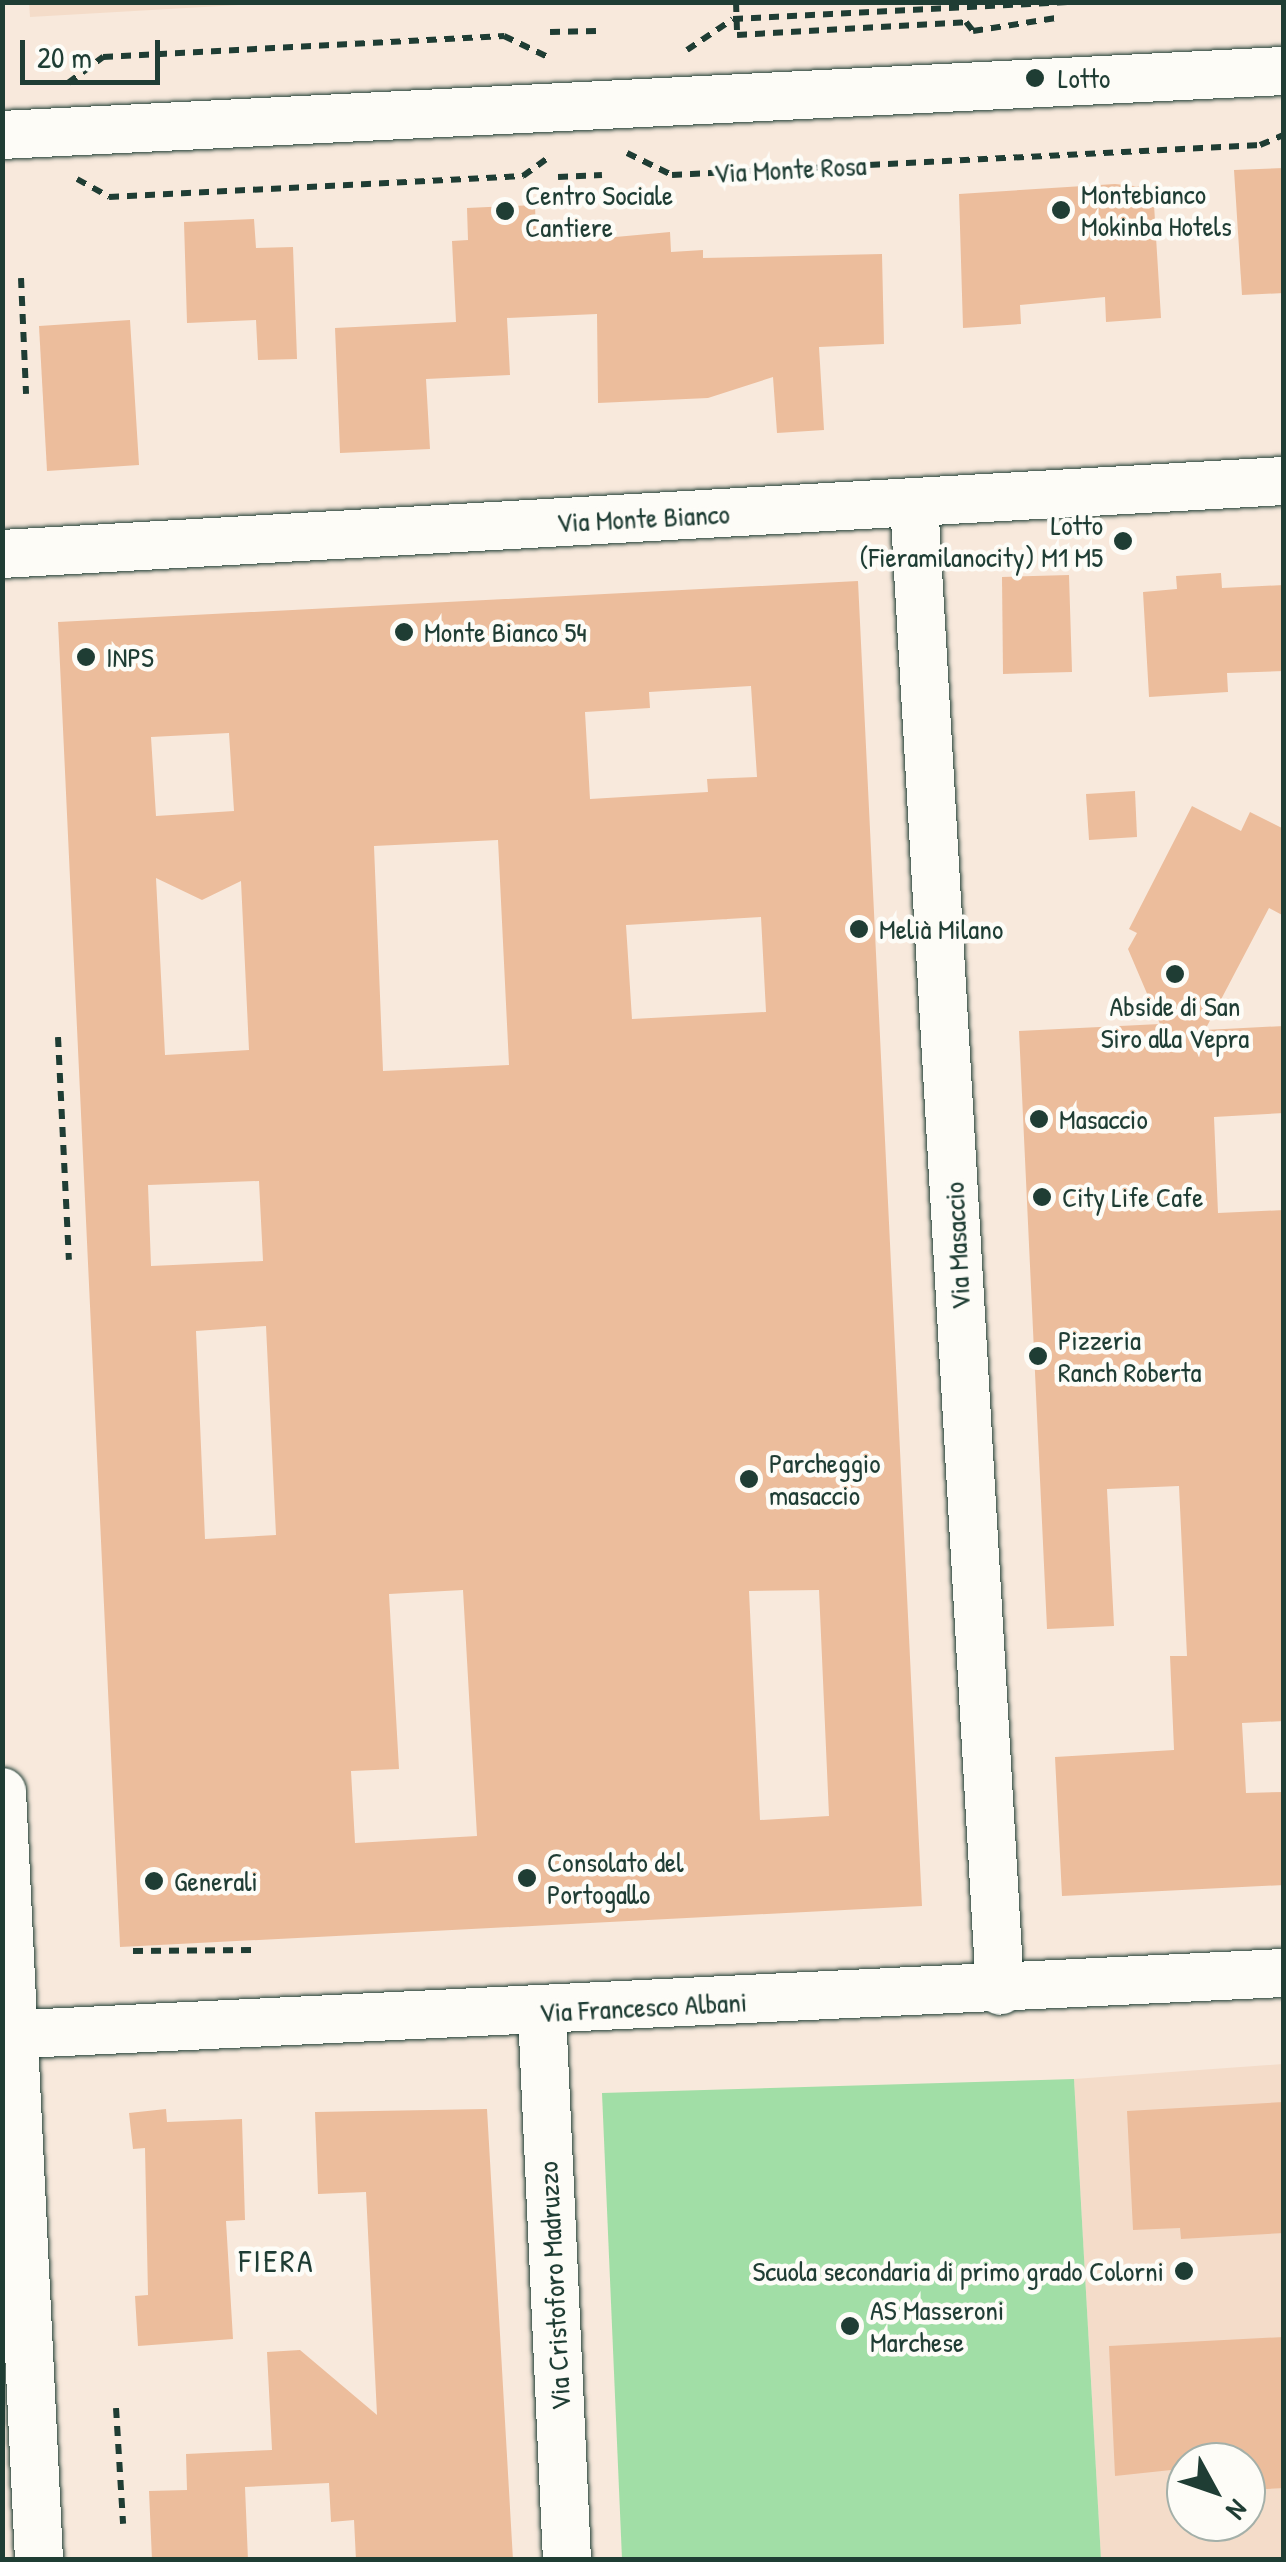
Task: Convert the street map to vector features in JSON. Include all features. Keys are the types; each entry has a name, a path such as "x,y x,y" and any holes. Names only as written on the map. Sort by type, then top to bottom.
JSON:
{"street":[{"path":"2,134 1284,71"},
{"name":"Via Monte Bianco","path":"2,554 1284,481"},
{"name":"Via Masaccio","path":"914,502 1000,1990"},
{"path":"2,1792 8,2035 39,2560"},
{"name":"Via Francesco Albani","path":"8,2035 1000,1990 1284,1973"},
{"name":"Via Cristoforo Madruzzo","path":"542,2012 568,2560"}],"path":[{"path":"736,2 736,35 966,22 972,31 1056,18"},
{"path":"674,50 702,44 736,18 1068,2"},
{"path":"550,32 596,31"},
{"path":"49,88 103,56 504,36 567,57"},
{"name":"Via Monte Rosa","path":"615,148 672,175 1260,146 1284,135"},
{"path":"58,171 109,197 524,176 558,153"},
{"path":"558,176 602,175"},
{"path":"21,278 26,394"},
{"path":"58,1037 70,1260"},
{"path":"134,1952 253,1950"},
{"path":"116,2408 123,2524"}],"shaded area":[{"path":"29,2 272,3 30,17"},
{"name":"Scuola secondaria di primo grado Colorni","path":"1283,2064 1283,2559 1101,2559 1074,2079"}],"green space":[{"name":"AS Masseroni Marchese","path":"1074,2079 1101,2559 622,2559 602,2093"}],"building":[{"path":"1284,168 1284,293 1242,295 1234,170"},
{"path":"1115,184 1153,188 1161,318 1106,322 1105,297 1020,305 1021,324 963,328 959,194"},
{"path":"535,205 536,234 560,233 561,242 670,232 671,252 703,250 703,258 882,254 884,344 819,347 824,430 777,433 773,377 708,398 598,403 597,314 507,318 510,375 426,379 430,449 340,453 335,328 456,322 452,241 468,240 467,208"},
{"path":"254,219 256,248 293,247 297,359 258,360 256,320 187,323 184,222"},
{"path":"130,320 139,465 47,471 39,326"},
{"path":"1221,573 1222,588 1284,585 1284,671 1227,673 1228,692 1149,697 1143,592 1177,589 1176,576"},
{"path":"1069,575 1072,672 1003,674 1002,577"},
{"path":"858,581 922,1906 120,1947 58,622","holes":["751,686 757,777 707,779 708,792 590,799 585,712 650,708 649,692","229,733 234,811 156,816 151,737","498,840 509,1065 383,1071 374,846","156,878 202,900 241,881 249,1050 165,1055","761,917 766,1012 632,1019 626,925","259,1181 263,1261 151,1266 148,1185","266,1326 276,1535 205,1539 196,1331","463,1590 477,1836 355,1843 351,1771 399,1769 389,1594","819,1590 829,1816 760,1820 749,1591"]},
{"path":"1135,791 1137,837 1089,840 1086,794"},
{"path":"1192,806 1241,831 1250,812 1284,829 1284,916 1269,908 1205,1030 1284,1026 1284,1113 1214,1117 1218,1213 1284,1210 1284,1721 1242,1723 1246,1793 1284,1792 1284,1885 1062,1896 1055,1757 1174,1750 1170,1656 1187,1656 1179,1486 1107,1489 1114,1626 1047,1629 1019,1031 1160,1024 1128,949 1137,933 1129,929"},
{"path":"1284,2102 1284,2233 1181,2239 1180,2228 1133,2230 1127,2111"},
{"path":"166,2109 167,2122 242,2119 245,2220 226,2221 233,2339 138,2346 135,2296 148,2295 145,2148 133,2149 129,2113"},
{"path":"487,2109 513,2560 356,2560 354,2520 331,2522 329,2483 245,2487 248,2560 152,2560 149,2491 187,2490 186,2454 272,2450 267,2352 300,2350 377,2415 366,2192 318,2194 315,2112"},
{"path":"1284,2337 1284,2488 1266,2489 1266,2442 1166,2442 1166,2471 1115,2476 1109,2346"}],"place":[{"name":"Lotto","path":"1035,78"},
{"name":"Montebianco Mokinba Hotels","path":"1061,210"},
{"name":"Centro Sociale Cantiere","path":"505,211"},
{"name":"Lotto (Fieramilanocity) M1 M5","path":"1123,541"},
{"name":"Monte Bianco 54","path":"404,632"},
{"name":"INPS","path":"86,657"},
{"name":"Melià Milano","path":"859,929"},
{"name":"Abside di San Siro alla Vepra","path":"1175,974"},
{"name":"Masaccio","path":"1039,1119"},
{"name":"City Life Cafe","path":"1042,1197"},
{"name":"Pizzeria Ranch Roberta","path":"1038,1356"},
{"name":"Parcheggio masaccio","path":"749,1479"},
{"name":"Consolato del Portogallo","path":"527,1878"},
{"name":"Generali","path":"154,1881"},
{"name":"Scuola secondaria di primo grado Colorni","path":"1184,2271"},
{"name":"AS Masseroni Marchese","path":"850,2326"}],"district":[{"name":"FIERA","path":"277,2261"}]}
